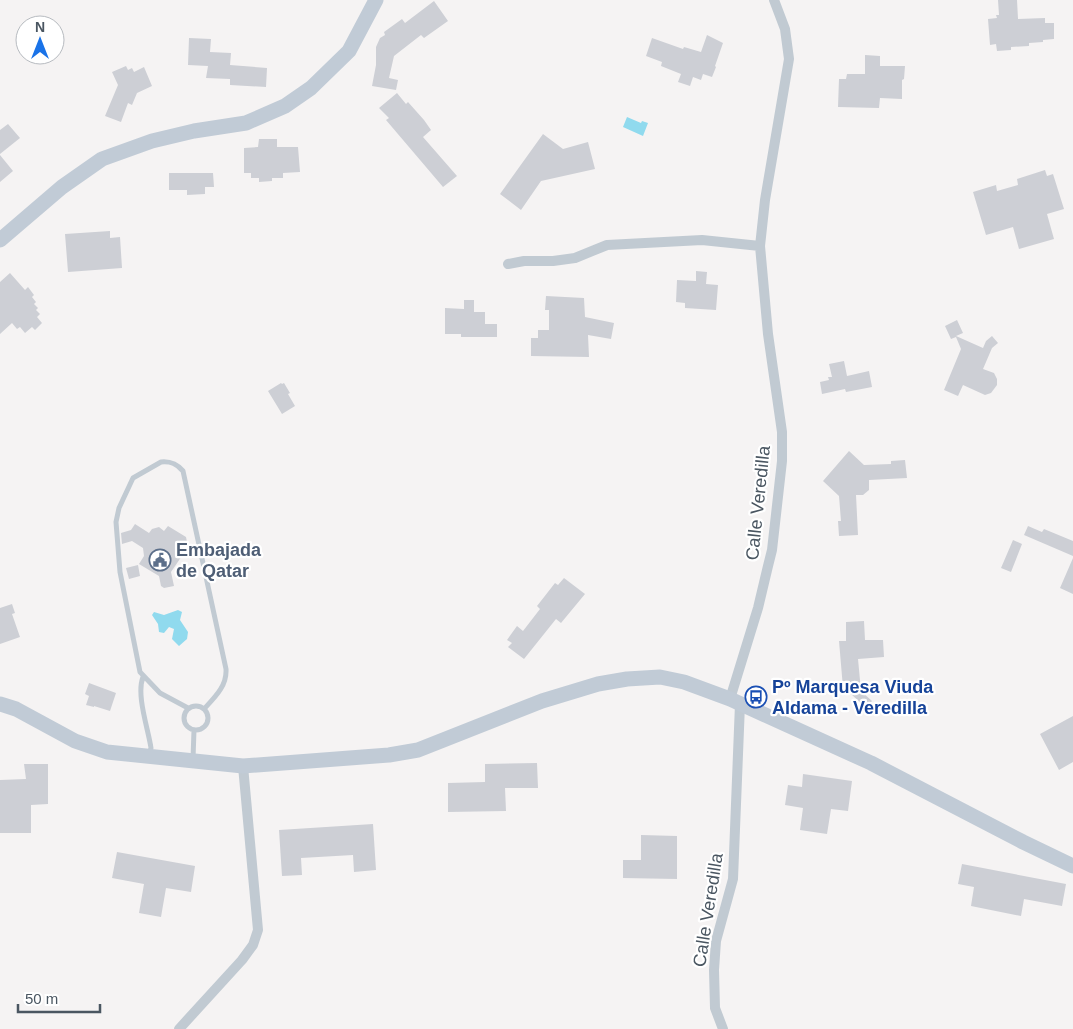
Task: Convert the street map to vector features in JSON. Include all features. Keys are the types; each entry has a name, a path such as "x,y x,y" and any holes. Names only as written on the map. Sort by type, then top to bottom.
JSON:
{"street":[{"path":"0,240 62,186 102,159 152,141 194,131 246,123 285,106 311,88 348,51 376,0"},
{"name":"Calle Veredilla","path":"723,1029 715,1008 714,970 716,941 734,879 735,702 772,550 782,461 782,432 768,334 760,246 765,200 789,59 786,29 774,0"},
{"path":"508,264 524,261 553,261 575,258 607,246 702,240 760,246"},
{"path":"0,704 16,709 75,741 107,752 243,766 389,755 418,750 542,701 598,684 627,679 660,677 684,682 735,702 871,763 1073,866"},
{"path":"179,1029 242,960 253,945 258,930 243,766"}],"lane":[{"path":"188,708 184,721 190,728 194,730 199,729 207,723 208,718 204,709 196,706 188,708 160,693 143,677 138,664 120,572 116,522 119,508 131,481 161,462 179,466 184,471 226,669 222,687 204,709"},
{"path":"143,677 141,697 151,748 148,757"},
{"path":"193,762 194,730"}],"water":[{"path":"627,117 641,123 642,121 648,123 643,136 623,127"},
{"path":"178,610 182,612 180,620 188,632 187,639 179,646 172,639 174,629 169,627 164,633 159,632 158,624 152,615 154,612 164,615"}],"building":[{"path":"998,0 1017,0 1018,19 1045,18 1045,23 1054,23 1054,39 1029,43 1029,46 1011,47 1011,50 997,51 996,44 990,45 988,19 997,18 996,15 999,15"},
{"path":"434,1 448,21 424,38 421,35 394,56 389,78 398,80 396,90 372,86 376,65 376,47 380,38 385,35 384,32 402,19 405,23"},
{"path":"707,35 723,43 716,67 712,77 703,74 701,80 693,77 690,86 678,82 681,74 661,66 662,62 646,56 652,38 683,49 684,47 701,52"},
{"path":"189,38 211,39 210,52 231,53 230,65 267,68 266,87 230,85 230,79 206,78 208,66 188,65"},
{"path":"865,55 880,56 880,66 905,66 904,79 902,80 902,99 880,98 879,108 838,107 839,79 846,79 847,74 865,74"},
{"path":"126,66 128,70 132,68 134,72 144,67 152,86 137,93 132,105 128,103 121,122 105,116 118,85 112,72"},
{"path":"397,93 424,120 431,130 423,137 457,176 443,187 386,120 389,118 379,108"},
{"path":"8,124 20,138 0,154 0,130"},
{"path":"543,134 563,149 588,142 595,169 541,181 521,210 500,194"},
{"path":"259,139 277,139 277,147 298,147 300,172 283,173 283,178 272,178 272,181 259,182 259,178 251,178 251,173 244,173 244,148 258,147"},
{"path":"0,155 13,171 0,182"},
{"path":"1045,170 1047,176 1053,174 1064,209 1047,214 1054,239 1019,249 1013,227 986,235 973,192 996,185 997,191 1018,185 1017,179"},
{"path":"169,173 213,173 214,187 205,187 205,194 187,195 187,190 169,190"},
{"path":"110,231 110,238 120,237 122,268 68,272 65,234"},
{"path":"696,271 707,272 706,284 718,285 716,310 685,308 685,303 676,302 677,280 696,281"},
{"path":"10,273 25,290 28,287 34,295 32,297 36,302 34,304 40,314 37,317 42,323 35,330 32,327 25,333 20,327 17,329 12,323 0,334 0,282"},
{"path":"546,296 584,298 585,317 614,323 611,339 588,335 589,357 531,356 531,338 538,338 538,330 549,330 549,310 545,310"},
{"path":"464,300 474,300 474,312 485,312 485,324 497,324 497,337 461,337 461,334 445,334 445,308 464,309"},
{"path":"957,320 963,333 956,336 983,348 986,341 992,336 998,343 992,348 983,369 994,373 997,379 997,385 991,393 985,395 963,385 958,396 944,390 961,349 956,337 951,339 945,326"},
{"path":"844,361 847,376 869,371 872,387 846,392 845,389 822,394 820,382 829,380 828,377 832,377 829,364"},
{"path":"284,383 295,406 282,414 268,391"},
{"path":"849,451 864,465 891,464 891,461 905,460 907,478 869,480 869,490 863,495 856,495 858,535 839,536 838,521 841,521 839,496 823,481"},
{"name":"Embajada de Qatar","path":"135,524 149,533 152,529 159,527 164,531 168,526 186,537 188,547 171,572 174,586 164,588 161,586 159,576 139,564 144,556 143,548 132,541 122,544 121,533 131,530"},
{"path":"1028,526 1042,532 1044,529 1073,541 1073,556 1024,535"},
{"path":"1013,540 1022,544 1011,572 1001,568"},
{"path":"1073,558 1073,594 1060,588"},
{"path":"138,565 140,576 129,579 126,568"},
{"path":"564,578 585,594 561,623 556,619 524,659 508,647 512,643 507,640 517,626 523,631 540,609 537,606 555,583 558,585"},
{"path":"12,604 15,613 12,614 20,637 0,644 0,608"},
{"path":"864,621 865,640 883,640 884,657 858,659 861,691 872,701 866,708 851,694 850,688 843,688 839,641 846,641 846,622"},
{"path":"89,683 116,693 110,711 86,705 89,696 85,694"},
{"path":"1073,716 1073,762 1059,770 1040,734"},
{"path":"537,763 538,788 505,788 506,811 448,812 448,783 485,782 485,764"},
{"path":"24,764 48,764 48,804 31,805 31,833 0,833 0,780 26,779"},
{"path":"803,774 852,781 848,811 831,809 827,834 800,830 803,808 785,805 788,785 802,787"},
{"path":"373,824 376,870 354,872 353,855 301,858 302,875 282,876 279,830"},
{"path":"641,835 677,836 677,879 623,878 623,860 641,860"},
{"path":"117,852 195,866 191,892 166,888 161,917 139,913 144,884 112,878"},
{"path":"962,864 1066,884 1062,906 1024,899 1021,916 971,906 974,887 958,884"}],"place":[{"name":"Embajada de Qatar","path":"160,560"},
{"name":"Pº Marquesa Viuda Aldama - Veredilla","path":"756,697"}]}
